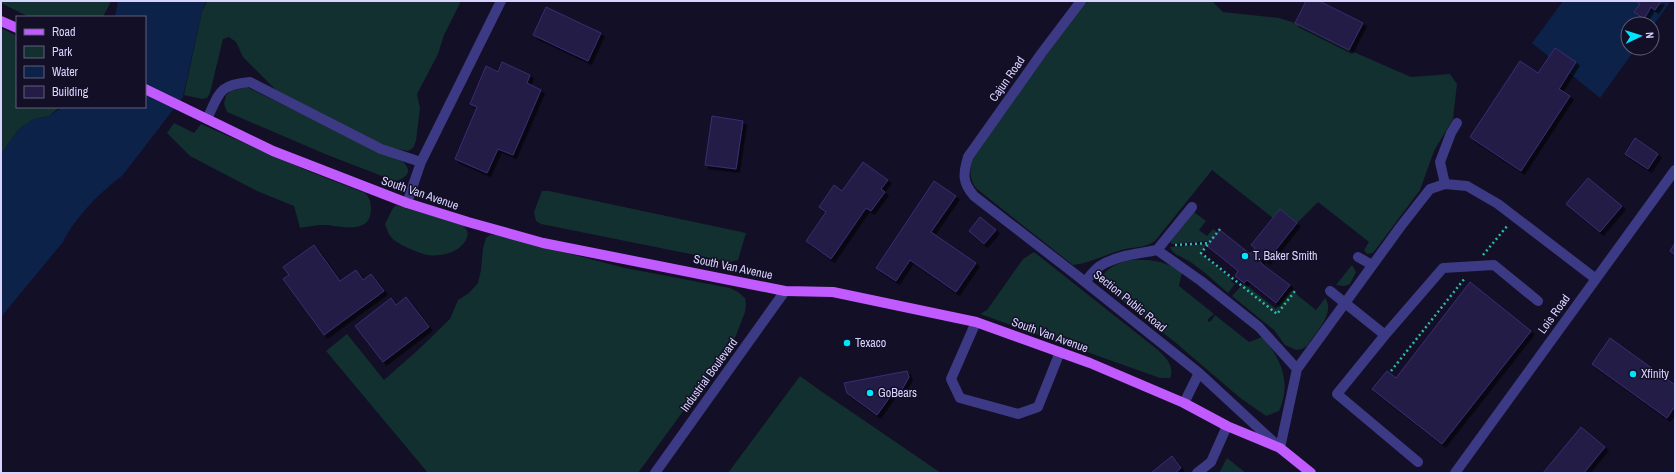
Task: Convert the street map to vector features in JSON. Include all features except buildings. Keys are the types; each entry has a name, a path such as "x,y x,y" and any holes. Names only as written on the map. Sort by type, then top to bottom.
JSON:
{"main road":[{"path":"1,21 16,28"},
{"name":"South Van Avenue","path":"146,89 273,151 407,203 468,222 544,243 785,291 833,292 976,322 1090,363 1184,403 1227,426 1280,448 1311,473"}],"street":[{"path":"407,203 421,162 501,1"},
{"name":"Cajun Road","path":"964,177 968,157 1041,54 1081,1"},
{"path":"207,119 220,91 235,83 250,82 381,149 421,162"},
{"path":"1445,184 1440,162 1451,133 1457,123"},
{"name":"Lois Road","path":"1455,473 1675,170"},
{"name":"Section Public Road","path":"964,177 966,185 974,196 1085,282 1199,374 1280,448"},
{"path":"1280,448 1297,369 1372,265 1430,189 1445,184 1467,186 1498,204 1596,279"},
{"path":"1085,282 1099,267 1114,259 1159,248 1192,207"},
{"path":"1159,248 1259,327 1297,369"},
{"path":"1358,256 1372,265"},
{"path":"1418,462 1337,394 1442,268 1494,265 1538,301"},
{"name":"Industrial Boulevard","path":"655,473 785,291"},
{"path":"1330,291 1385,335"},
{"path":"976,322 951,379 960,398 1018,414 1038,407 1060,352"},
{"path":"1184,403 1199,374"},
{"path":"1197,473 1211,462 1227,426"}],"path":[{"path":"1391,371 1514,216"},
{"path":"1220,229 1201,253 1277,314 1295,291"},
{"path":"1159,248 1210,243"}],"green space":[{"path":"1,1 111,1 104,16 27,16 1,3"},
{"path":"207,1 461,1 444,35 438,54 417,94 420,108 416,141 413,148 408,151 391,148 365,137 276,90 243,57 236,42 229,37 223,39 210,93 207,98 202,99 184,95 202,11"},
{"path":"1086,1 1212,1 1223,12 1279,18 1295,23 1349,50 1411,77 1450,74 1457,84 1453,119 1434,151 1420,190 1373,253 1367,254 1364,250 1369,242 1318,202 1297,223 1280,209 1273,218 1212,170 1155,241 1147,245 1121,250 1092,261 1073,265 977,189 972,181 971,169 973,156"},
{"path":"1,28 16,36 16,108 59,108 49,116 34,119 19,129 1,154"},
{"path":"247,87 403,162 408,168 407,174 403,178 395,181 325,154 227,112 224,104 226,95 231,91"},
{"path":"174,123 194,133 201,124 308,171 365,193 370,203 371,210 369,218 360,226 345,227 322,225 300,228 294,206 257,191 190,156 167,133"},
{"path":"542,191 549,191 746,233 738,260 730,262 541,224 536,221 534,212"},
{"path":"396,205 462,225 468,233 467,237 458,249 444,254 431,255 414,251 395,240 391,236 385,224"},
{"path":"1194,212 1206,221 1199,230 1207,236 1213,229 1217,232 1210,241 1171,244 1171,241"},
{"path":"490,235 497,235 625,268 730,288 745,298 745,312 733,343 638,473 428,473 326,351 347,334 384,380 450,319 458,300 469,293 478,283 483,248 486,238"},
{"path":"1207,244 1200,253 1232,279 1231,281 1235,284 1228,293 1198,267 1175,254 1170,247"},
{"path":"1034,252 1158,350 1167,359 1171,366 1170,378 1160,378 980,314 987,310 1023,259"},
{"path":"1130,260 1144,260 1163,263 1176,268 1182,272 1179,286 1214,314 1208,319 1208,322 1211,321 1215,315 1249,342 1262,337 1274,353 1282,371 1284,391 1283,401 1279,411 1266,416 1239,397 1176,343 1100,283 1107,270 1120,263"},
{"path":"1352,265 1356,272 1350,284 1344,286 1336,285"},
{"path":"1244,283 1276,309 1291,290 1316,310 1325,298 1328,304 1326,316 1323,323 1307,346 1296,350 1285,345 1274,330 1232,296"},
{"path":"800,376 818,389 941,473 728,473"},
{"path":"1227,458 1246,473 1219,473"}],"water":[{"path":"118,1 206,1 202,11 183,97 122,176 97,197 81,215 63,242 1,317 1,154 19,129 34,119 49,116 61,108 146,108 146,16 115,16"},
{"path":"1563,1 1671,1 1660,16 1620,16 1620,56 1630,56 1600,98 1532,43"}],"place":[{"name":"T. Baker Smith","path":"1245,256"},
{"name":"Texaco","path":"847,343"},
{"name":"Xfinity","path":"1633,374"},
{"name":"GoBears","path":"870,393"}]}
